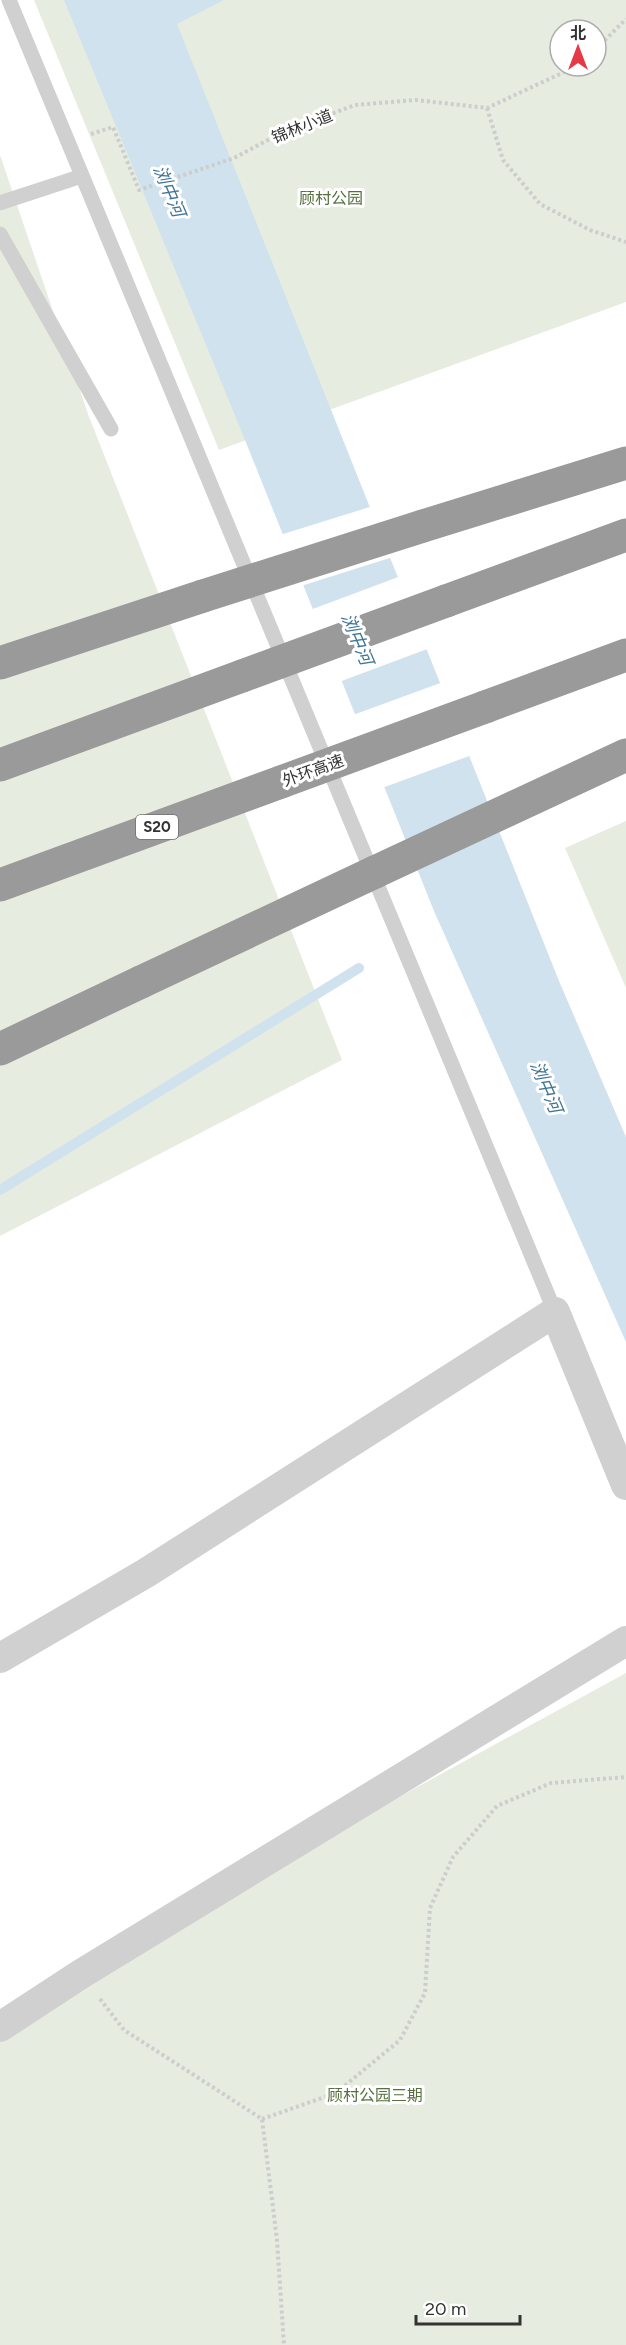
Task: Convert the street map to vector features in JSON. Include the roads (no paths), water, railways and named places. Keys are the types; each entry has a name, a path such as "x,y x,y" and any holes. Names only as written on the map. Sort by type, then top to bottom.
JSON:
{"highway":[{"path":"0,663 423,526 626,464"},
{"path":"0,765 626,535"},
{"name":"外环高速","path":"0,885 626,655"},
{"path":"0,1049 626,755"}],"street":[{"path":"0,1658 146,1573 555,1312 626,1485"},
{"path":"0,2027 81,1974 626,1641"}],"lane":[{"path":"9,0 555,1312"},
{"path":"0,203 82,177"},
{"path":"0,234 111,429"}],"water":[{"name":"浏中河","path":"64,0 224,0 177,24 559,981 626,1137 626,1342 434,911 241,430"}],"waterway":[{"path":"0,1190 359,968"}],"park label":[{"name":"顾村公园","path":"331,198"},
{"name":"顾村公园三期","path":"375,2095"}]}
